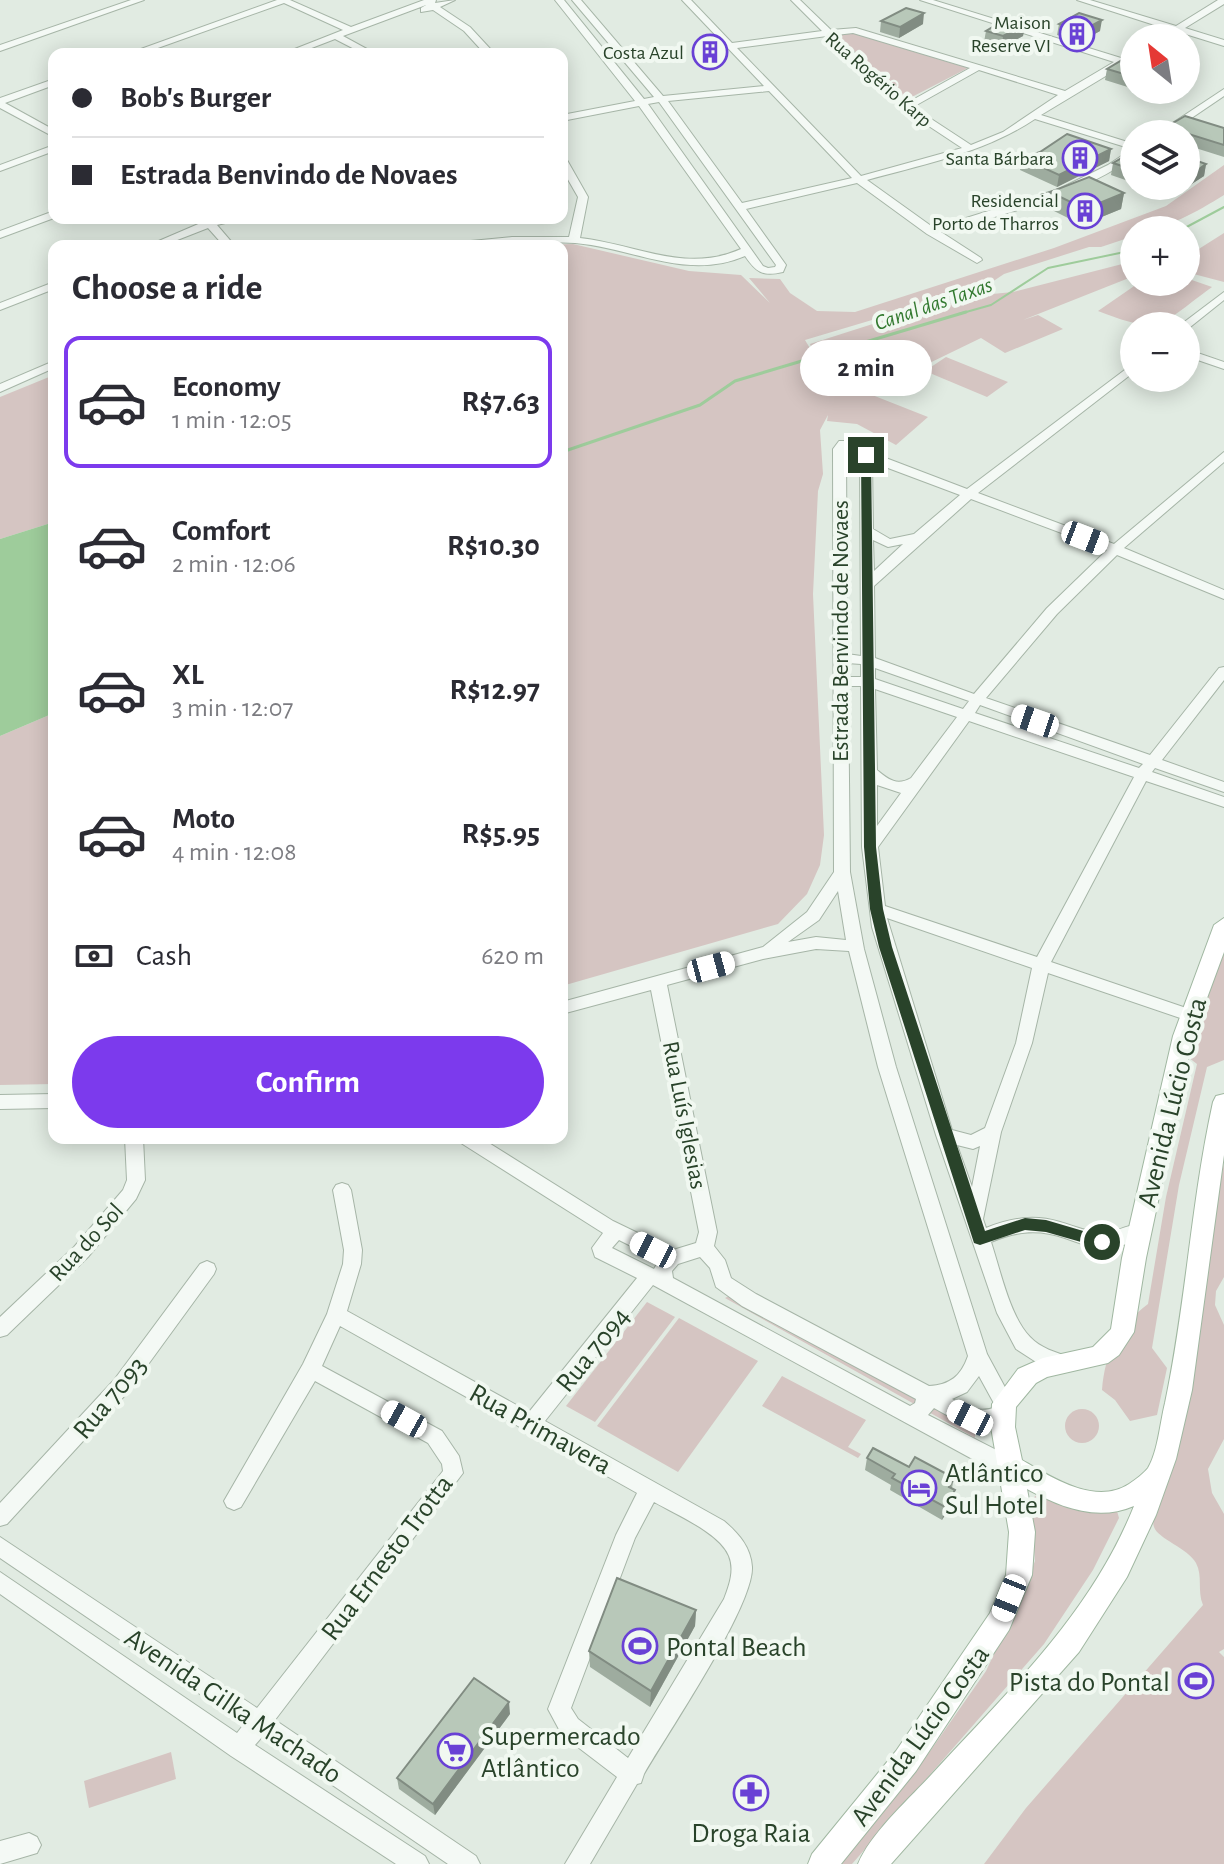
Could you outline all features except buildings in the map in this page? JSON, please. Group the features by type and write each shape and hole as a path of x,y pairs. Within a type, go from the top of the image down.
{"main road":[{"name":"Avenida Lúcio Costa","path":"822,1864 906,1761 1000,1621 1019,1575 1022,1532 1004,1409 1027,1376 1063,1363 1099,1356 1111,1348 1122,1332 1139,1231 1189,1015 1224,925"},
{"name":"Avenida Lúcio Costa","path":"872,1864 1069,1643 1102,1593 1131,1539 1157,1477 1171,1431 1213,1146 1224,1102"},
{"path":"1011,1467 1065,1497 1087,1503 1131,1497 1157,1477"}],"street":[{"path":"0,48 140,0"},
{"path":"149,48 284,0 351,30"},
{"path":"307,48 430,3 451,0"},
{"path":"559,0 645,106 746,251 762,270 771,273 781,268 664,103 576,0"},
{"path":"686,0 860,180 931,232 977,260"},
{"name":"Rua Rogério Karp","path":"795,0 906,107 970,149"},
{"path":"924,0 1120,61"},
{"path":"1081,0 1161,24"},
{"path":"1186,24 1224,0"},
{"path":"319,48 430,3"},
{"path":"430,3 467,29 484,48"},
{"path":"728,46 824,31 863,32 1066,94"},
{"path":"1200,36 1224,43"},
{"path":"340,38 359,48"},
{"path":"739,207 860,180 970,149 1006,134 1066,94 1120,64"},
{"path":"906,107 978,67"},
{"path":"0,102 48,84"},
{"path":"568,117 769,88"},
{"path":"1182,120 1224,92"},
{"path":"0,102 48,130"},
{"path":"1034,116 1120,145"},
{"path":"0,161 48,143"},
{"path":"0,168 48,150"},
{"path":"931,232 1069,189 1110,170 1120,162"},
{"path":"568,177 583,197 574,240"},
{"path":"0,235 48,216"},
{"path":"165,240 199,224"},
{"path":"211,224 225,240"},
{"path":"568,240 698,265 726,262 746,251"},
{"path":"0,307 48,287"},
{"path":"1200,314 1224,295"},
{"path":"1200,357 1224,366"},
{"path":"0,388 48,367"},
{"path":"868,584 968,493 1120,377"},
{"name":"Estrada Benvindo de Novaes","path":"1004,1409 978,1356 887,1067 855,946 842,872 839,449 843,444 858,444 866,455 872,774 870,847 885,947 945,1135 1013,1329 1023,1343 1043,1356 1063,1363"},
{"path":"866,455 1115,549 1224,595"},
{"path":"870,847 966,715 1051,611 1115,549 1224,456"},
{"path":"868,531 888,543 915,538"},
{"path":"841,658 869,661 977,701 1224,802"},
{"path":"1139,1231 1121,1240 1102,1242 1046,1226 1025,1224 977,1230 992,1132 1024,1043 1041,966 1146,768 1224,671"},
{"path":"840,681 869,682 966,715 1146,768 1224,787"},
{"path":"872,774 881,783 899,788 910,787 918,781"},
{"path":"763,953 813,916 842,872"},
{"path":"877,909 1189,1015"},
{"path":"568,1006 763,953 816,943 855,946"},
{"name":"Rua Luís Iglesias","path":"658,982 708,1232 704,1248"},
{"path":"0,1102 48,1101"},
{"path":"945,1135 973,1142 992,1132"},
{"name":"Rua do Sol","path":"0,1329 81,1252 130,1194 136,1180 134,1144"},
{"path":"477,1144 616,1231 672,1258"},
{"path":"234,1501 311,1369 336,1314 352,1264 353,1250 342,1190"},
{"path":"616,1231 601,1251 1011,1467"},
{"path":"657,1278 672,1258 704,1248 718,1265 723,1282 749,1300 896,1380 978,1421 1004,1409"},
{"name":"Rua 7093","path":"0,1517 121,1386 207,1269"},
{"name":"Rua 7094","path":"532,1423 657,1278"},
{"path":"704,1303 717,1294 723,1282"},
{"name":"Rua Primavera","path":"336,1314 717,1528 738,1553 743,1580 733,1604 633,1775"},
{"path":"926,1395 940,1395 962,1386 974,1371 978,1356"},
{"name":"Rua Ernesto Trotta","path":"239,1748 453,1473 452,1462 435,1437 311,1369"},
{"path":"885,1402 886,1388 896,1380"},
{"path":"910,1416 924,1408 926,1395"},
{"path":"577,1864 633,1775 570,1727 559,1709 626,1535 650,1489"},
{"name":"Avenida Gilka Machado","path":"0,1546 468,1864"},
{"name":"Avenida Gilka Machado","path":"0,1582 239,1748 417,1864"},
{"path":"0,1853 29,1845"}],"shaded area":[{"path":"839,34 855,34 968,68 906,100 837,37"},
{"path":"1224,165 1224,195 1203,208 1187,216 1139,216 1174,200 1200,200 1200,182"},
{"path":"1120,223 1120,241 1101,247 1089,247 1004,274 986,286 805,340 817,360 810,344 904,314 982,295 1013,292 1120,265 1120,282 1023,320 1038,315 1063,329 1005,353 981,338 915,370 899,365 857,389 928,417 896,445 857,424 827,421 828,415 820,430 823,474 818,491 813,594 824,835 820,865 807,894 778,924 568,984 568,244 689,271 741,275 770,303 749,278 780,279 790,293 817,311 855,312 1054,248"},
{"path":"1224,233 1224,282 1200,276 1200,248"},
{"path":"1200,283 1212,287 1179,312 1120,312 1120,319 1098,311 1120,296 1200,296"},
{"path":"946,357 1008,382 987,397 925,371"},
{"path":"48,377 48,524 0,539 0,397"},
{"path":"48,524 48,716 0,736 0,539"},
{"path":"48,716 48,1084 0,1085 0,736"},
{"path":"1224,943 1224,1060 1207,1067 1179,1185 1152,1348 1167,1368 1157,1415 1130,1421 1115,1400 1102,1390 1106,1364 1121,1332 1148,1304 1166,1197 1197,1064 1184,1054"},
{"path":"1224,1163 1224,1277 1216,1291 1215,1305 1224,1325 1224,1439 1208,1469 1212,1493 1224,1514 1224,1649 1219,1652 1224,1657 1224,1864 984,1864 1026,1808 1203,1605 1196,1563 1187,1553 1161,1536 1153,1522 1166,1479"},
{"path":"733,1294 975,1426 975,1438 725,1298"},
{"path":"647,1302 675,1317 595,1422 566,1406"},
{"path":"679,1318 758,1361 678,1472 597,1426"},
{"path":"782,1376 866,1420 848,1447 861,1454 858,1458 762,1406"},
{"path":"1082,1409 1094,1414 1099,1426 1094,1438 1082,1443 1070,1438 1065,1426 1070,1414"},
{"path":"1035,1496 1089,1509 1111,1507 1117,1511 1119,1518 1093,1570 1044,1644 852,1864 837,1864 926,1757 986,1671 1035,1561 1031,1504"},
{"path":"171,1752 176,1779 89,1808 84,1781"}],"waterway":[{"name":"Canal das Taxas","path":"1200,220 1224,207"},
{"name":"Canal das Taxas","path":"964,313 991,305 1048,268 1120,253"},
{"name":"Canal das Taxas","path":"568,450 700,405 735,381 964,313"},
{"name":"Canal das Taxas","path":"959,314 964,313"}],"place":[{"name":"Maison Reserve VI","path":"1077,34"},
{"name":"Costa Azul","path":"710,52"},
{"name":"Santa Bárbara","path":"1080,158"},
{"name":"Residencial Porto de Tharros","path":"1085,211"},
{"name":"Atlântico Sul Hotel","path":"919,1488"},
{"name":"Pontal Beach","path":"640,1646"},
{"name":"Pista do Pontal","path":"1196,1681"},
{"name":"Supermercado Atlântico","path":"455,1751"},
{"name":"Droga Raia","path":"751,1793"}],"route":[{"path":"866,455 872,774 870,847 885,947 980,1239 1017,1225 1035,1224 1102,1242"}]}
